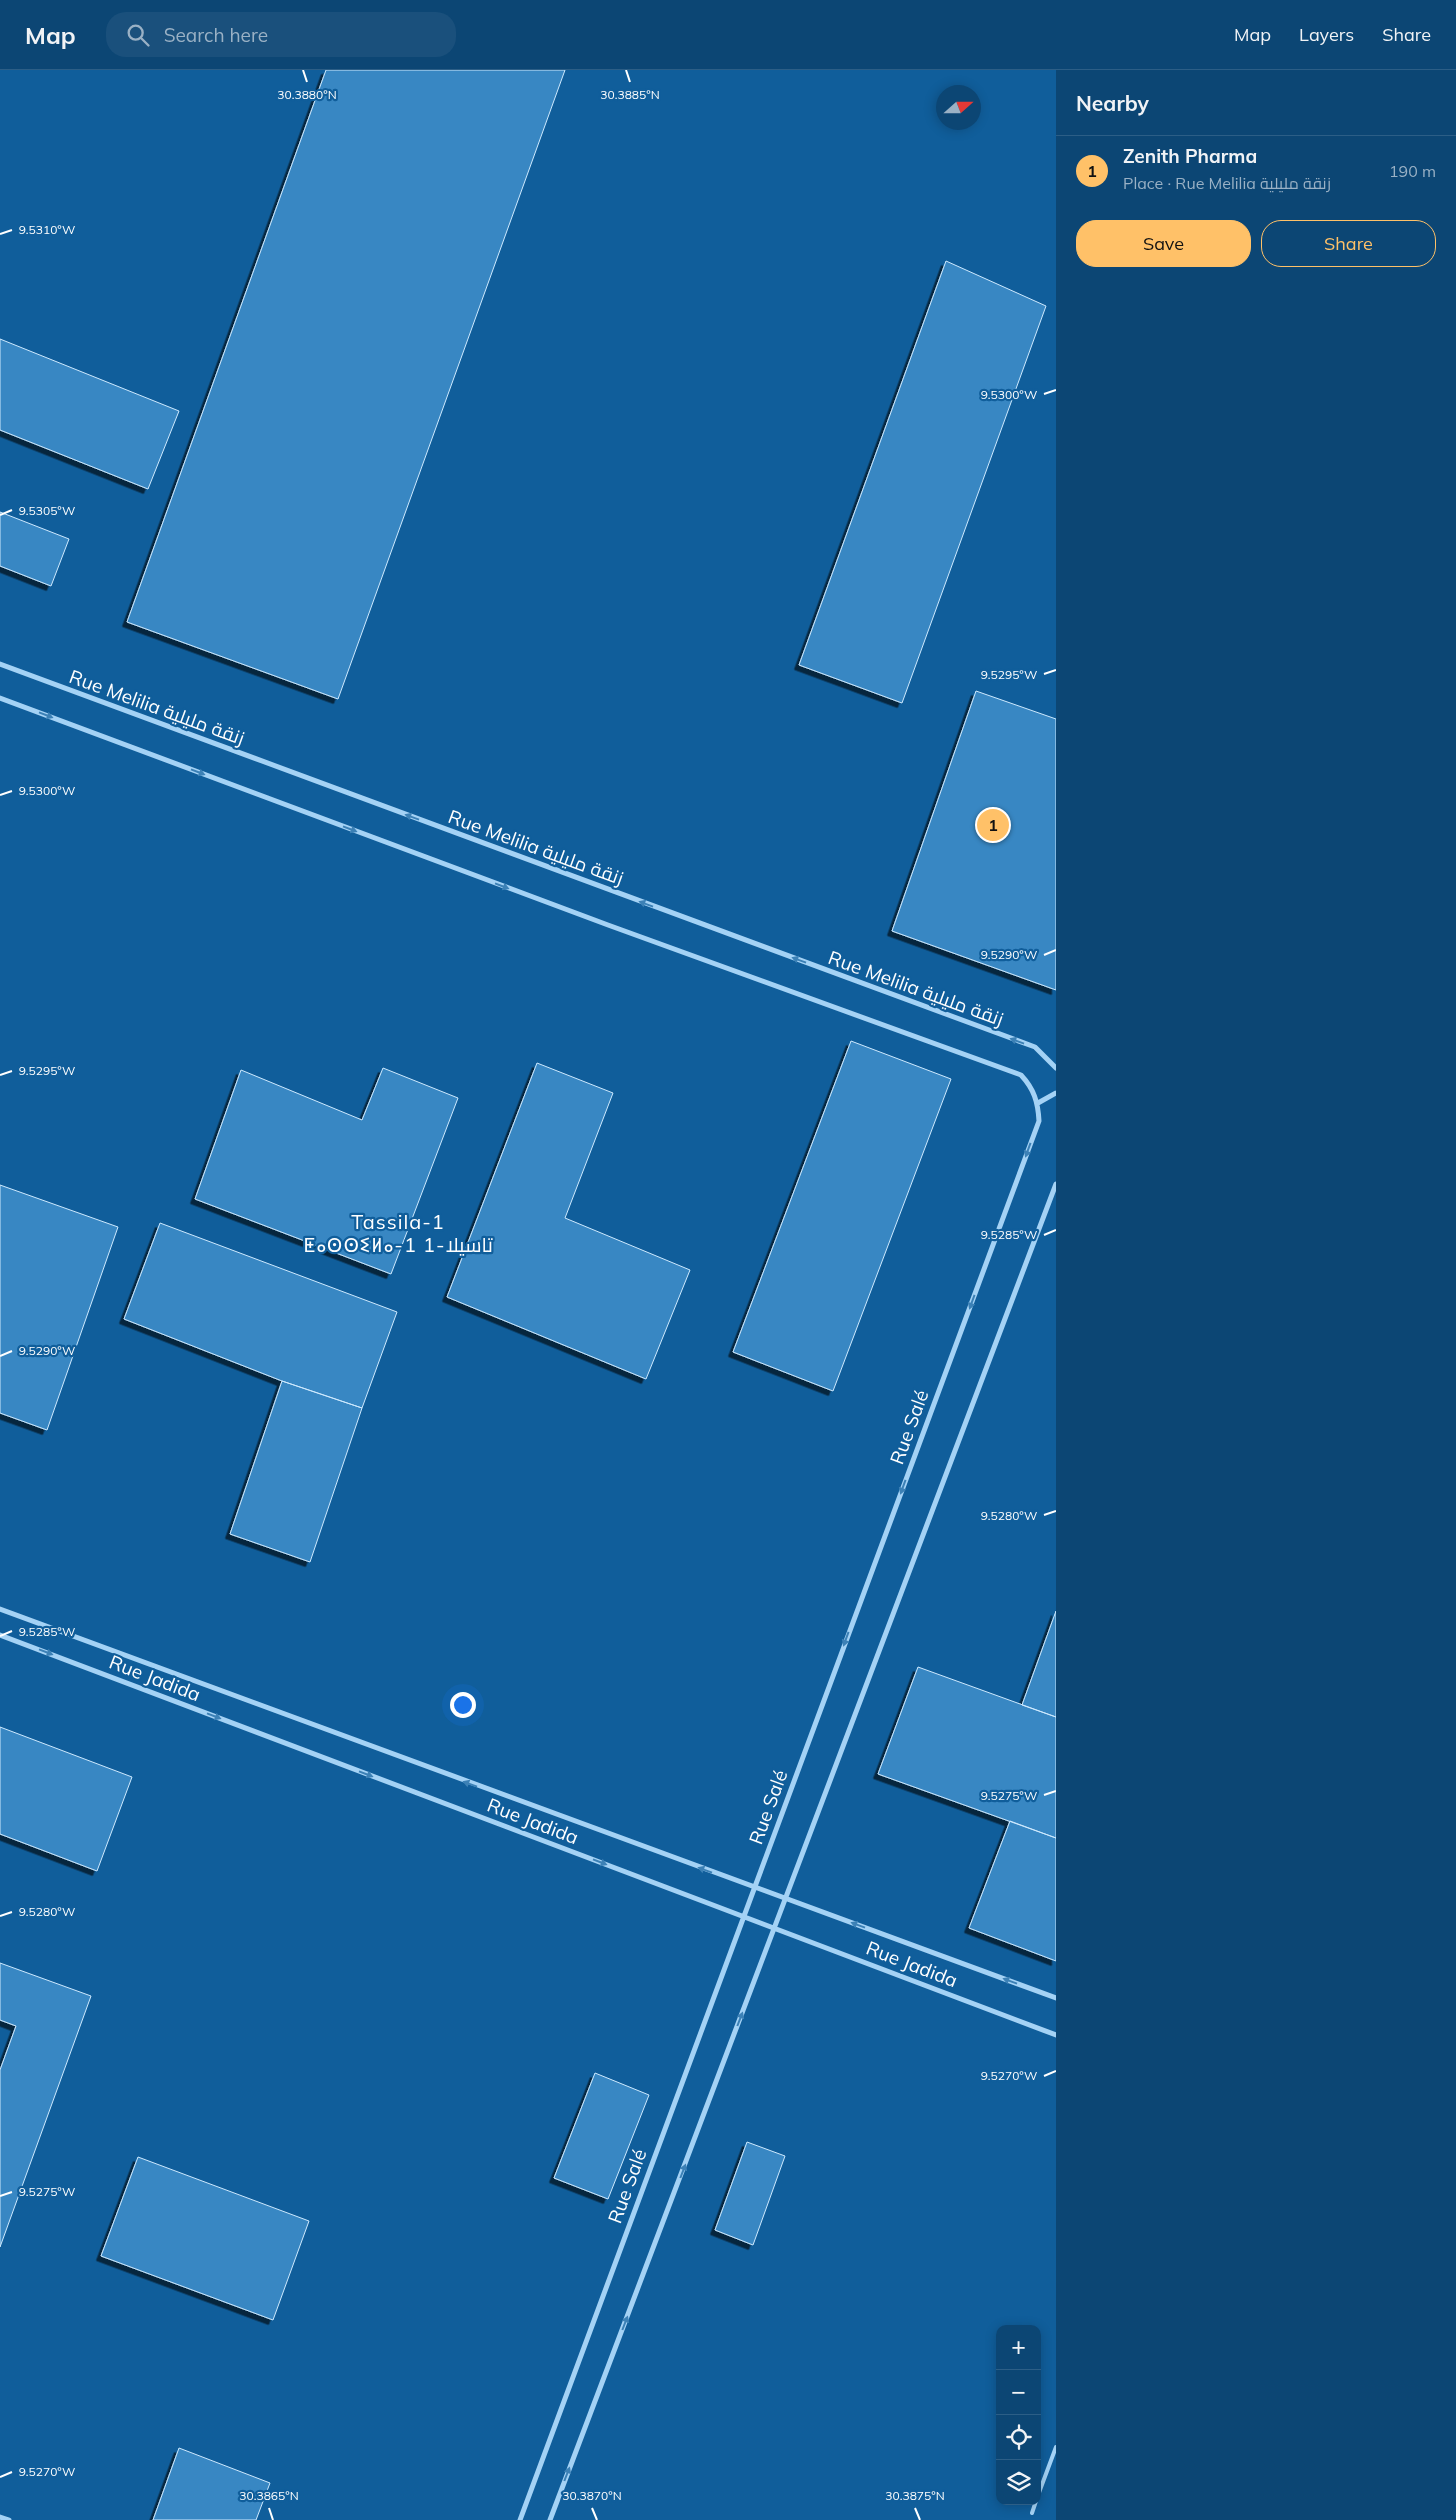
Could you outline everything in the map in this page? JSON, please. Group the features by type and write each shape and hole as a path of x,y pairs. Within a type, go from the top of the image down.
{"street":[{"name":"Rue Melilia زنقة مليلية","path":"0,664 1035,1048 1056,1068"},
{"path":"0,698 608,926 1021,1075 1033,1090 1038,1103 1056,1093"},
{"name":"Rue Salé","path":"520,2520 1039,1121 1038,1103"},
{"path":"550,2520 1056,1184"},
{"name":"Rue Jadida","path":"0,1609 1056,1998"},
{"name":"Rue Jadida","path":"0,1635 1056,2035"},
{"path":"0,2516 9,2520"}],"lane":[{"path":"1041,2489 1056,2448"},
{"path":"1032,2513 1035,2505"}],"building":[{"path":"326,70 565,70 338,699 127,622"},
{"path":"946,261 1046,306 902,703 799,665"},
{"path":"0,339 179,411 148,489 0,430"},
{"path":"0,512 69,539 51,586 0,566"},
{"path":"976,691 1056,719 1056,990 892,931"},
{"path":"851,1041 951,1079 833,1391 733,1352"},
{"path":"537,1063 613,1093 565,1218 690,1270 646,1379 447,1297"},
{"path":"383,1068 458,1098 391,1274 195,1199 241,1070 362,1120"},
{"path":"0,1185 118,1227 47,1430 0,1413"},
{"path":"160,1223 397,1312 362,1408 282,1381 124,1319"},
{"path":"282,1381 362,1408 310,1562 230,1534"},
{"path":"1056,1611 1056,1717 1022,1705"},
{"path":"918,1667 1056,1717 1056,1838 878,1774"},
{"path":"0,1727 132,1777 97,1871 0,1834"},
{"path":"1010,1821 1056,1838 1056,1961 969,1928"},
{"path":"0,1963 91,1996 0,2247 0,2070 16,2026 0,2020"},
{"path":"595,2073 649,2095 608,2199 554,2178"},
{"path":"747,2142 785,2156 753,2245 715,2230"},
{"path":"138,2157 309,2221 273,2320 101,2256"},
{"path":"179,2448 270,2483 256,2520 153,2520"}],"place":[{"name":"Zenith Pharma","path":"993,825"}],"district":[{"name":"Tassila-1 ⵟⴰⵙⵙⵉⵍⴰ-1 1-تاسيلا","path":"398,1232"}]}
